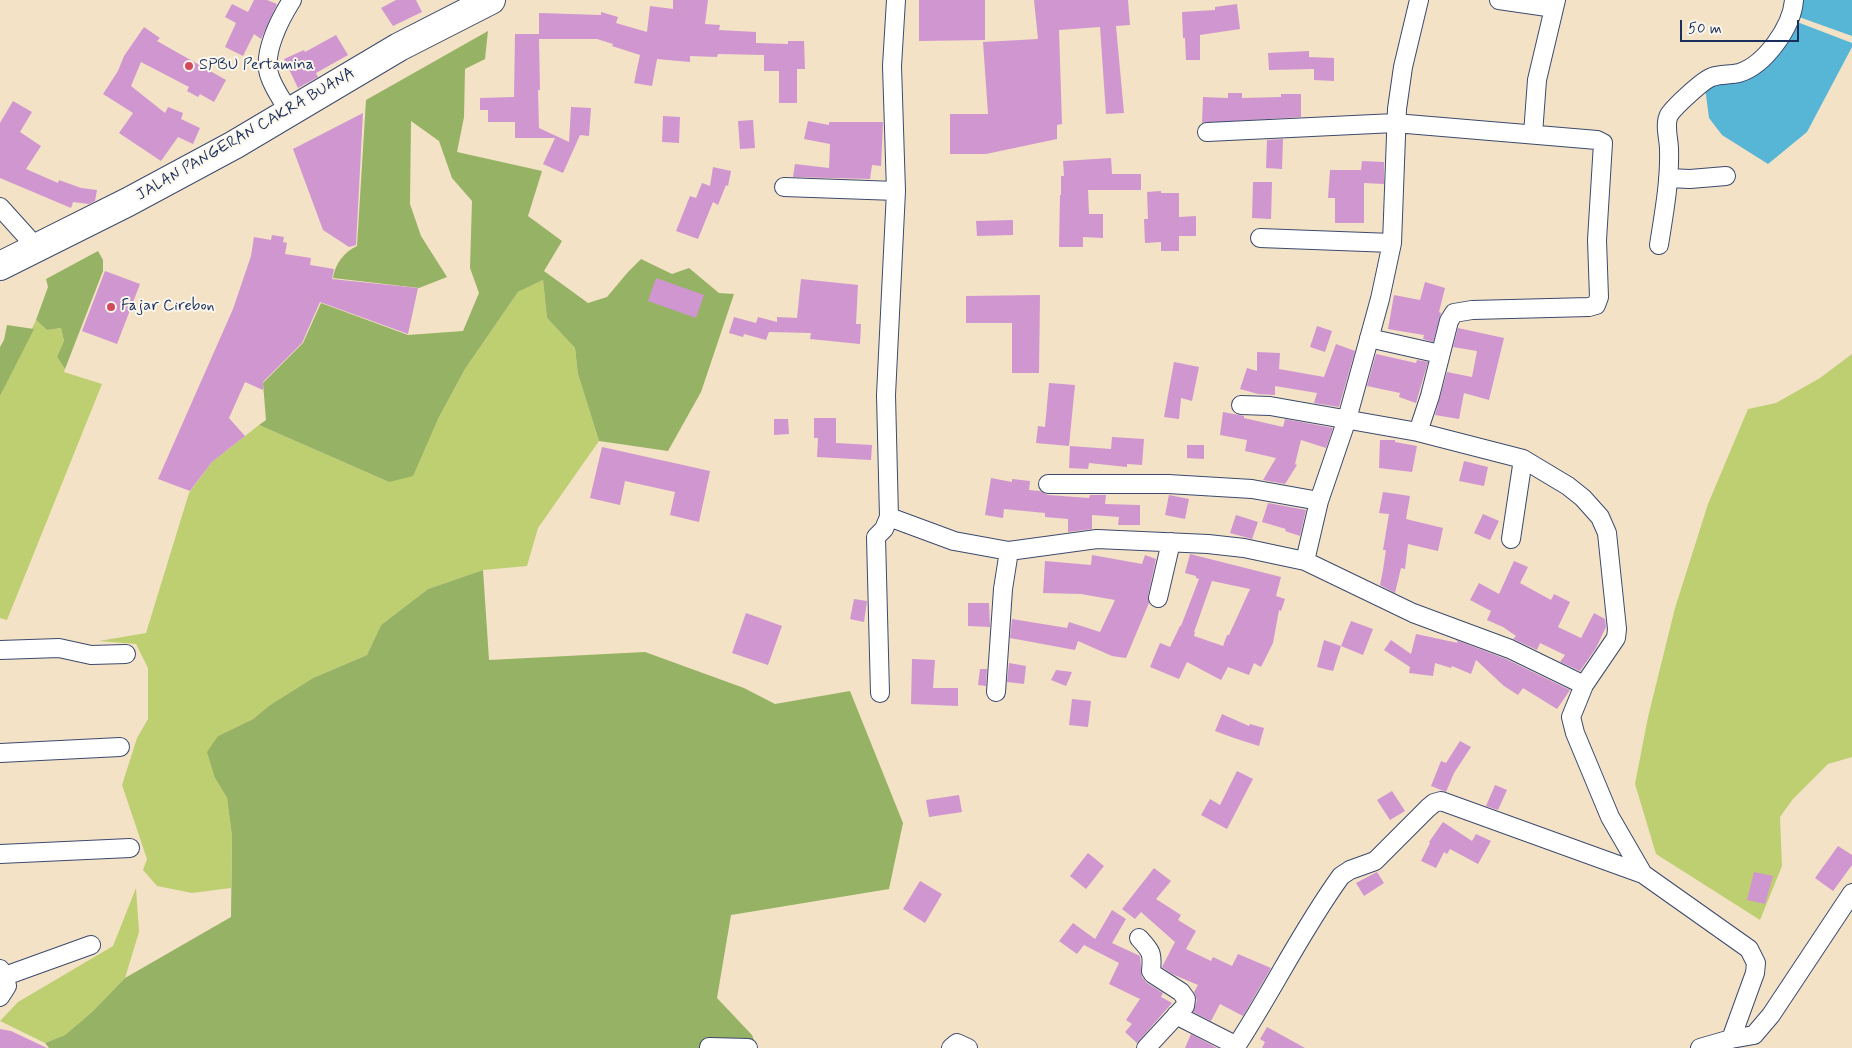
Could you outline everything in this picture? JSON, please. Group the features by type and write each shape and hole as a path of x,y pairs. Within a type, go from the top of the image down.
{"main road":[{"name":"JALAN PANGERAN CAKRA BUANA","path":"0,266 136,198 234,145 400,48 488,1"}],"street":[{"path":"289,112 270,77 268,55 280,22 292,0"},
{"path":"880,693 876,537 884,529 889,517 886,395 896,191 892,66 896,0"},
{"path":"1305,562 1319,501 1347,418 1380,299 1392,243 1395,123 1403,67 1419,0"},
{"path":"1499,0 1555,4 1537,80 1533,134"},
{"path":"1659,245 1668,178 1669,149 1667,129 1669,116 1712,76 1739,73 1758,64 1782,34 1793,8 1794,0"},
{"path":"1207,132 1395,123 1597,140 1603,143 1597,240 1599,298 1596,305 1589,307 1472,310 1454,313 1449,321 1430,396 1418,432"},
{"path":"1668,178 1690,179 1726,176"},
{"path":"784,187 896,191"},
{"path":"0,207 38,248"},
{"path":"1260,238 1392,243"},
{"path":"1369,338 1440,354"},
{"path":"1241,405 1270,406 1347,418 1418,432 1523,459 1568,486 1583,498 1600,517 1607,533 1617,629 1616,638 1584,685 1573,725 1610,817 1643,874"},
{"path":"1511,539 1523,459"},
{"path":"1048,484 1168,484 1243,489 1319,501"},
{"path":"889,517 954,541 1009,551 1096,539 1171,542 1244,548 1305,562 1413,613 1510,649 1584,685"},
{"path":"1158,598 1171,542"},
{"path":"996,692 1009,551"},
{"path":"0,650 59,648 91,655 126,654"},
{"path":"0,753 120,747"},
{"path":"1176,1015 1236,1047 1257,1015 1287,959 1341,876 1350,870 1375,861 1434,803 1441,802 1643,874 1748,949 1756,963 1755,973 1731,1039"},
{"path":"0,854 130,848"},
{"path":"1700,1048 1731,1039 1755,1042 1852,893"},
{"path":"1139,938 1153,957 1151,971 1153,974 1184,994 1185,1006 1148,1047"},
{"path":"0,996 7,986 3,973 91,945"},
{"path":"951,1048 957,1043 968,1048"},
{"path":"709,1047 748,1048"}],"green space":[{"path":"488,31 485,59 465,69 464,117 457,152 542,171 528,216 562,241 544,271 588,303 607,297 641,259 672,274 689,268 719,293 734,294 701,392 668,451 599,441 578,374 575,348 547,318 543,280 518,292 465,369 438,419 413,476 389,482 259,425 266,420 263,383 303,343 321,303 408,335 463,331 479,293 470,268 472,201 452,178 439,141 411,121 410,204 421,236 447,277 419,288 333,278 341,259 357,246 366,100"},
{"path":"98,251 103,260 103,271 65,369 57,357 64,341 61,328 47,330 36,320 48,287 46,279"},
{"path":"543,280 547,318 575,348 578,374 599,441 538,528 527,566 483,570 428,589 381,625 367,655 313,678 270,705 253,719 218,736 215,778 227,798 232,836 231,888 192,893 157,886 143,870 147,859 122,785 137,738 148,719 148,668 136,644 99,641 146,633 189,493 212,462 259,425 389,482 438,419 465,369 518,292"},
{"path":"36,320 47,330 61,328 64,341 57,357 65,369 64,372 102,384 7,620 0,618 0,396"},
{"path":"7,325 34,329 0,396 0,347 4,340"},
{"path":"1852,354 1852,757 1828,764 1793,799 1780,817 1782,866 1760,920 1656,854 1635,784 1648,717 1675,608 1708,504 1748,409 1776,403 1820,378"},
{"path":"483,570 489,660 645,652 744,688 775,704 850,691 903,823 889,889 731,915 717,998 752,1035 757,1048 49,1048 45,1043 65,1035 92,1012 125,978 231,917 232,836 227,798 215,778 207,752 218,736 253,719 270,705 313,678 367,655 381,625 428,589"},
{"path":"136,888 139,932 125,978 92,1012 65,1035 45,1043 0,1021 18,1002 113,946"}],"water":[{"path":"1801,0 1852,0 1852,36 1799,17"},
{"path":"1792,20 1852,43 1852,47 1807,132 1768,164 1722,135 1709,118 1705,87 1733,77"}],"building":[{"path":"254,0 267,0 277,4 261,39 254,34 243,56 225,47 236,23 225,17 232,4 248,12"},
{"path":"396,0 416,0 422,12 393,26 381,8"},
{"path":"673,0 708,0 705,24 720,25 719,30 756,32 756,43 788,44 788,41 804,41 805,69 797,69 797,103 779,103 779,71 764,71 764,55 718,54 717,57 690,56 690,62 657,59 652,86 634,83 640,55 597,39 539,39 539,128 569,142 571,107 591,108 589,136 580,135 563,173 543,164 555,138 515,138 515,122 488,122 488,110 480,110 480,98 514,97 515,34 539,34 539,13 601,15 601,12 618,17 616,23 647,32 650,6 673,9"},
{"path":"919,0 985,0 985,40 919,41"},
{"path":"1034,0 1128,0 1130,25 1116,26 1124,113 1106,114 1100,27 1059,30 1062,124 1057,125 1057,139 986,154 950,154 950,114 988,114 983,42 1038,39"},
{"path":"1237,4 1240,29 1200,35 1200,60 1186,60 1182,12 1215,10 1215,7"},
{"path":"144,27 160,38 157,41 226,80 214,102 200,94 198,97 187,91 189,87 141,62 131,86 165,113 168,107 183,113 181,119 200,128 193,144 178,137 161,161 119,133 133,113 103,94 118,71 124,56"},
{"path":"336,35 348,55 316,73 318,77 298,88 284,59 304,50 305,52"},
{"path":"1309,51 1309,57 1334,58 1334,81 1314,80 1314,69 1269,70 1268,53"},
{"path":"1228,93 1242,93 1242,98 1281,97 1281,94 1301,94 1301,117 1202,123 1203,97 1228,98"},
{"path":"13,101 32,112 20,132 41,146 26,169 58,183 59,180 81,188 97,190 95,201 89,204 73,202 71,208 0,178 0,123"},
{"path":"363,113 356,245 349,247 323,230 293,149"},
{"path":"663,116 680,117 679,143 662,142"},
{"path":"753,120 755,148 740,149 738,121"},
{"path":"808,121 829,125 829,122 883,122 881,166 872,165 870,179 793,177 795,164 829,168 830,144 804,139"},
{"path":"1283,139 1282,169 1266,168 1267,140"},
{"path":"1111,158 1112,174 1141,174 1141,190 1088,190 1089,214 1103,214 1103,238 1083,237 1083,247 1059,247 1061,176 1064,176 1063,161"},
{"path":"1362,161 1384,162 1384,184 1364,183 1364,223 1335,223 1335,198 1328,198 1330,170 1361,170"},
{"path":"713,167 731,171 728,186 726,185 718,205 713,202 698,239 676,231 690,196 696,198 702,183 710,186"},
{"path":"1253,182 1272,182 1271,219 1252,218"},
{"path":"1161,191 1161,193 1179,193 1179,217 1196,216 1196,236 1179,236 1179,251 1161,251 1161,242 1145,243 1144,219 1148,219 1147,192"},
{"path":"1013,220 1013,235 977,236 976,221"},
{"path":"272,235 284,237 283,242 287,243 285,254 311,258 310,265 334,269 332,279 418,288 408,334 320,302 302,343 263,382 263,390 245,382 229,418 245,436 212,462 190,491 158,479 233,309 251,256 254,237 271,240"},
{"name":"Fajar Cirebon","path":"105,271 140,284 117,344 82,331"},
{"path":"656,278 704,295 696,318 648,301"},
{"path":"801,279 858,285 856,324 861,324 860,344 810,339 811,333 769,332 766,340 744,334 743,337 729,333 734,317 756,323 758,317 777,322 777,317 797,318"},
{"path":"1425,282 1445,288 1439,312 1441,313 1433,342 1423,339 1424,335 1388,329 1394,295 1420,300"},
{"path":"1040,295 1039,373 1012,373 1012,323 966,323 966,296"},
{"path":"1317,326 1332,331 1325,352 1310,347"},
{"path":"1458,328 1504,338 1489,400 1464,393 1459,419 1435,415 1447,372 1472,377 1477,351 1453,347"},
{"path":"1336,344 1355,351 1339,407 1314,403 1317,393 1275,386 1275,395 1258,394 1240,389 1247,368 1257,371 1257,352 1280,353 1279,369 1324,377"},
{"path":"1376,354 1416,363 1417,360 1428,362 1416,403 1399,397 1400,393 1367,386"},
{"path":"1174,362 1199,367 1192,401 1181,398 1179,419 1164,417"},
{"path":"1049,383 1075,385 1069,446 1036,443 1038,426 1045,427"},
{"path":"1223,412 1283,427 1285,419 1333,428 1326,448 1301,440 1295,464 1297,465 1285,484 1263,480 1276,458 1245,451 1247,440 1220,435"},
{"path":"814,418 836,418 836,443 872,445 871,460 817,457 818,438 814,438"},
{"path":"774,419 788,419 789,434 774,435"},
{"path":"1112,437 1144,439 1142,465 1127,464 1127,467 1089,463 1088,469 1069,468 1070,446 1111,449"},
{"path":"1380,440 1395,440 1395,442 1417,446 1412,472 1379,468"},
{"path":"1187,445 1204,445 1204,459 1187,458"},
{"path":"602,447 710,471 699,522 670,515 675,492 625,481 620,505 590,498"},
{"path":"1464,461 1488,467 1484,486 1459,481"},
{"path":"991,478 1012,482 1012,479 1030,481 1029,490 1040,491 1048,495 1089,498 1090,495 1106,495 1105,504 1140,505 1140,525 1118,525 1119,517 1092,515 1092,529 1068,532 1068,519 1045,517 1045,513 1004,509 1003,518 985,515"},
{"path":"1383,492 1410,496 1406,519 1443,528 1438,551 1408,544 1405,569 1401,568 1395,593 1380,585 1386,550 1383,550 1389,514 1379,513"},
{"path":"1169,495 1189,499 1185,519 1165,515"},
{"path":"1268,503 1306,510 1300,536 1285,531 1286,529 1262,522"},
{"path":"1483,514 1499,521 1490,540 1474,533"},
{"path":"1236,515 1258,522 1252,539 1230,533"},
{"path":"1190,554 1281,577 1276,596 1285,599 1281,611 1279,610 1273,643 1261,667 1254,663 1249,675 1228,667 1221,680 1187,662 1179,679 1150,667 1160,643 1170,647 1181,626 1199,579 1196,576 1185,573","holes":["1212,581 1250,589 1223,646 1194,636"]},
{"path":"1092,555 1142,564 1145,555 1156,559 1148,596 1149,603 1126,658 1112,656 1078,641 1075,650 1010,638 1012,619 1067,628 1069,622 1100,632 1115,600 1081,594 1043,593 1045,561 1091,565"},
{"path":"1514,561 1528,567 1520,583 1551,600 1554,594 1570,602 1558,627 1581,638 1594,613 1605,619 1606,627 1596,648 1580,671 1560,662 1565,655 1540,643 1537,650 1513,639 1516,636 1503,627 1487,620 1491,611 1470,600 1479,583 1499,594"},
{"path":"854,599 867,601 864,622 850,619"},
{"path":"968,603 989,603 990,627 968,626"},
{"path":"746,613 782,626 768,665 732,653"},
{"path":"1351,621 1373,629 1363,655 1341,646"},
{"path":"1416,634 1458,643 1456,640 1506,659 1570,690 1557,709 1523,688 1518,695 1504,686 1476,660 1471,674 1452,666 1451,668 1435,663 1433,676 1409,673 1410,667 1384,650 1391,640 1411,654"},
{"path":"1324,640 1341,646 1333,671 1317,667"},
{"path":"912,659 935,660 933,688 958,688 958,706 911,704"},
{"path":"1009,663 1026,666 1024,684 1007,682"},
{"path":"980,669 987,669 986,686 978,685"},
{"path":"1056,670 1072,672 1066,686 1051,680"},
{"path":"1072,699 1091,701 1088,727 1069,725"},
{"path":"1222,714 1249,726 1250,724 1264,728 1259,746 1215,731"},
{"path":"1460,741 1471,747 1454,773 1446,792 1431,786 1441,761 1446,763"},
{"path":"1237,771 1253,779 1227,829 1201,815 1210,799 1220,805"},
{"path":"1495,785 1507,790 1498,810 1486,806"},
{"path":"1392,791 1405,811 1390,820 1377,800"},
{"path":"959,795 962,812 929,817 926,800"},
{"path":"1443,822 1472,841 1476,834 1491,841 1478,864 1450,849 1447,854 1444,852 1436,868 1421,861 1429,842"},
{"path":"1838,846 1852,855 1852,865 1833,891 1815,878"},
{"path":"1088,853 1104,866 1086,889 1070,876"},
{"path":"1154,868 1171,881 1156,899 1181,915 1178,920 1196,931 1186,949 1211,961 1213,957 1232,966 1238,954 1271,968 1243,1016 1220,1004 1211,1021 1193,1012 1197,1000 1194,992 1198,985 1172,974 1162,967 1175,942 1141,912 1135,919 1122,909"},
{"path":"1377,872 1384,883 1364,896 1356,883"},
{"path":"1754,872 1773,876 1765,904 1747,900"},
{"path":"920,881 942,894 925,923 903,909"},
{"path":"1112,910 1126,919 1112,943 1140,956 1142,977 1147,983 1163,993 1161,997 1172,1003 1137,1043 1125,1032 1132,1024 1126,1020 1140,999 1109,984 1119,963 1084,945 1077,954 1059,941 1073,923 1095,939"},
{"path":"1267,1027 1305,1048 1262,1048 1265,1042 1260,1039"},
{"path":"0,1029 11,1031 47,1048 0,1048"},
{"path":"1191,1034 1217,1048 1185,1048"}],"place":[{"name":"SPBU Pertamina","path":"189,66"},
{"name":"Fajar Cirebon","path":"111,307"}]}
